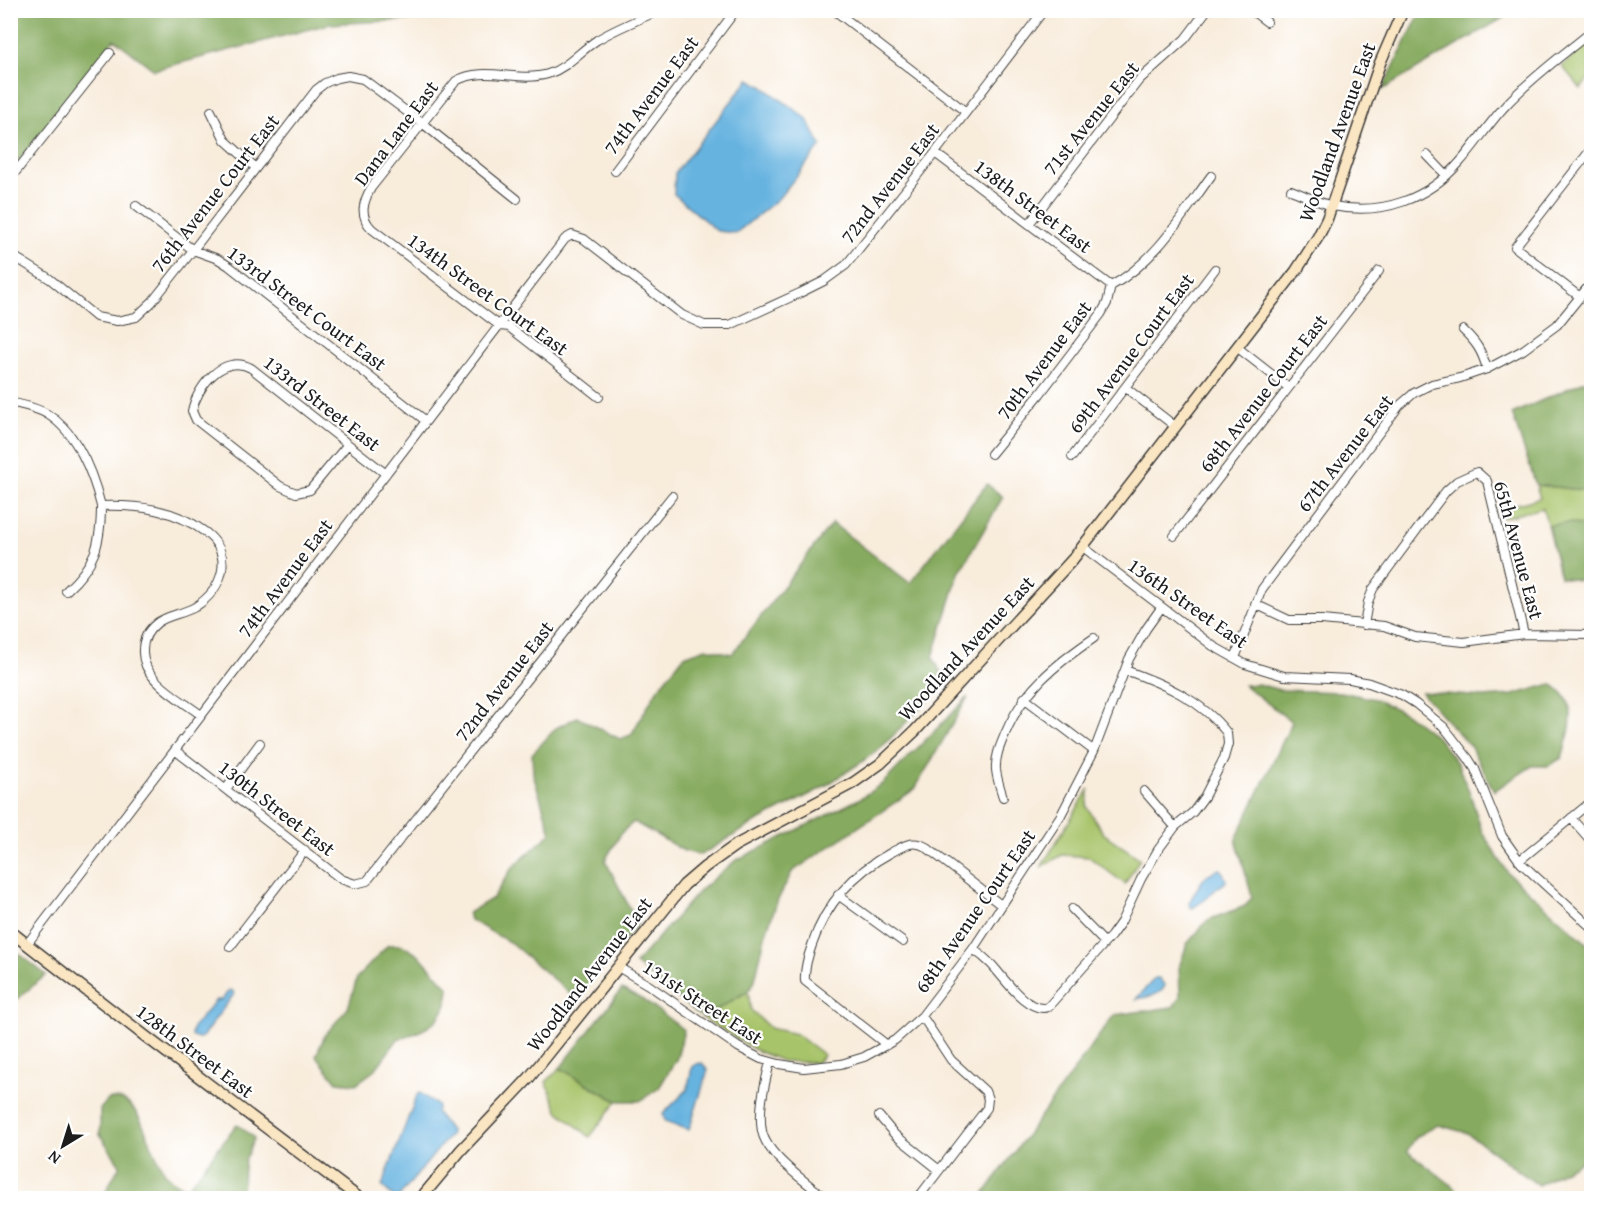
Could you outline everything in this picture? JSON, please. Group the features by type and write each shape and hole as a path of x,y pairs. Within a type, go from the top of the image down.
{"street":[{"name":"Dana Lane East","path":"364,213 364,203 371,188 456,81 463,77 494,75 527,77 549,74 561,69 586,48 612,31 660,10"},
{"path":"834,10 966,112"},
{"name":"72nd Avenue East","path":"572,235 584,239 682,315 704,325 721,326 742,320 800,293 824,281 846,265 1044,10"},
{"name":"71st Avenue East","path":"1029,224 1139,80 1185,39 1207,10"},
{"path":"1251,10 1267,22"},
{"name":"Woodland Avenue East","path":"421,1198 469,1141 529,1078 677,893 705,867 752,836 845,788 880,764 915,731 1083,547 1238,348 1318,237 1331,206 1380,63 1403,10"},
{"name":"74th Avenue East","path":"615,171 731,12"},
{"path":"1291,190 1331,206 1363,209 1412,200 1446,175 1514,97 1592,31"},
{"path":"10,179 110,53"},
{"name":"76th Avenue Court East","path":"10,254 50,279 96,317 110,321 129,320 144,310 316,90 324,83 343,77 363,79 422,123"},
{"path":"211,111 225,140 256,168"},
{"path":"422,123 517,199"},
{"path":"1580,297 1515,247 1592,147"},
{"name":"138th Street East","path":"935,153 1111,286"},
{"path":"1427,155 1446,175"},
{"name":"70th Avenue East","path":"991,454 1101,314 1107,303 1111,286 1151,256 1212,176"},
{"name":"133rd Street Court East","path":"136,206 193,250 218,259 229,266 426,421"},
{"name":"134th Street Court East","path":"364,213 365,220 372,229 500,326 509,327 598,397"},
{"name":"74th Avenue East","path":"27,944 565,239 572,235"},
{"name":"69th Avenue Court East","path":"1072,457 1215,269"},
{"name":"68th Avenue Court East","path":"1174,536 1379,271"},
{"name":"67th Avenue East","path":"1235,658 1262,589 1399,406 1414,393 1432,384 1460,378 1502,363 1542,338 1557,325 1592,282"},
{"path":"1463,330 1475,341 1482,352 1486,369"},
{"path":"1238,348 1288,387"},
{"name":"133rd Street East","path":"348,444 310,490 303,493 290,492 193,416 192,411 196,398 214,374 226,365 234,363 251,368 348,444 386,474"},
{"path":"1126,388 1176,427"},
{"path":"10,402 47,413 67,433 80,450 90,470 101,506 98,546 91,562 66,591"},
{"name":"65th Avenue East","path":"1365,624 1368,602 1373,589 1446,491 1457,481 1477,472 1486,481 1524,634"},
{"name":"72nd Avenue East","path":"360,884 371,878 672,496"},
{"path":"101,506 137,507 160,511 181,518 208,534 218,545 223,557 222,572 214,588 197,605 157,623 149,631 143,648 143,660 149,675 201,715"},
{"name":"136th Street East","path":"1083,547 1213,646 1235,658 1284,676 1369,682 1402,695 1416,704 1444,727 1468,758 1475,770 1492,817 1519,861 1592,928"},
{"path":"1255,604 1289,620 1322,620 1384,626 1415,636 1464,642 1524,634 1592,635"},
{"name":"68th Avenue Court East","path":"770,1062 804,1068 841,1064 864,1057 887,1045 906,1032 922,1016 973,949 1061,815 1094,752 1125,670 1140,640 1161,608"},
{"path":"1003,797 998,782 996,759 1007,728 1024,698 1036,683 1061,661 1094,638"},
{"path":"973,949 1029,1003 1044,1009 1054,1003 1106,943 1121,922 1150,862 1175,827 1193,812 1211,786 1228,744 1228,735 1222,726 1175,690 1125,670"},
{"path":"1024,698 1094,752"},
{"path":"226,789 260,743"},
{"name":"130th Street East","path":"176,751 341,879 360,884"},
{"path":"1144,790 1175,827"},
{"path":"1519,861 1592,801"},
{"path":"1571,818 1592,842"},
{"path":"887,1045 809,986 804,978 810,950 820,923 838,895 875,861 910,843 920,844 1001,905"},
{"path":"230,947 305,850"},
{"path":"838,895 903,942"},
{"path":"1072,909 1106,943"},
{"name":"128th Street East","path":"10,931 358,1198"},
{"name":"131st Street East","path":"618,967 650,986 722,1038 770,1062"},
{"path":"918,1198 987,1108 988,1096 951,1060 922,1016"},
{"path":"770,1062 762,1100 763,1136 772,1150 792,1171 826,1198"},
{"path":"879,1116 895,1135 938,1169"}],"green space":[{"path":"11,10 507,11 492,16 329,24 154,70 114,39 11,171 10,55 15,51 11,46"},
{"path":"1421,10 1515,11 1382,90"},
{"path":"1591,41 1591,75 1581,89 1562,66"},
{"path":"1591,378 1591,491 1536,485 1512,414"},
{"path":"987,484 1003,497 959,573 933,657 946,682 884,745 822,788 751,825 701,855 684,851 634,822 622,832 605,860 638,924 576,999 511,943 470,920 468,913 493,898 512,868 551,833 533,774 532,754 556,728 577,717 620,739 631,735 657,690 684,656 706,648 732,654 832,523 910,583"},
{"path":"1536,485 1591,491 1591,582 1560,577 1543,508 1502,518 1499,509 1540,498"},
{"path":"1571,523 1591,529 1591,582 1560,577 1548,525"},
{"path":"1258,684 1280,690 1341,692 1375,699 1405,713 1438,738 1457,763 1470,793 1482,832 1508,873 1591,947 1591,1153 1585,1159 1538,1185 1467,1133 1438,1125 1416,1137 1407,1151 1449,1183 1463,1196 1461,1198 981,1198 1114,1015 1173,1007 1180,997 1179,967 1187,944 1208,920 1245,906 1252,897 1236,839 1292,722 1244,685"},
{"path":"1551,684 1561,691 1570,708 1570,727 1562,758 1548,766 1532,766 1494,791 1470,746 1421,692 1483,697 1513,695"},
{"path":"968,697 915,789 792,872 777,902 766,933 754,984 748,991 703,1018 635,964 700,890 735,861 859,799 882,784"},
{"path":"1089,789 1087,807 1103,833 1140,859 1125,884 1089,857 1062,855 1041,867"},
{"path":"388,945 402,945 420,956 449,988 444,1009 434,1023 398,1039 375,1070 356,1084 337,1082 316,1056 325,1035 348,1008 357,978"},
{"path":"11,947 46,975 10,1004"},
{"path":"622,989 645,1001 684,1030 677,1058 659,1088 640,1101 617,1101 560,1068"},
{"path":"748,991 751,1010 770,1028 796,1034 824,1055 817,1063 782,1061 757,1051 703,1018"},
{"path":"560,1068 617,1101 590,1137 558,1111 546,1082"},
{"path":"109,1099 123,1100 133,1108 167,1175 176,1183 188,1187 237,1124 254,1138 245,1160 241,1198 102,1198 120,1165 100,1135 100,1109"}],"water":[{"path":"749,79 806,118 821,146 778,199 736,233 717,231 674,194 675,173"},
{"path":"1221,869 1225,883 1193,908 1190,907 1189,903 1206,877 1215,870"},
{"path":"1155,978 1159,978 1165,986 1163,989 1152,996 1136,999"},
{"path":"229,990 234,994 203,1036 193,1037 191,1034 193,1027 216,1000 222,1000"},
{"path":"702,1063 708,1070 689,1130 665,1121 663,1114 687,1090 692,1068"},
{"path":"420,1093 438,1106 436,1112 451,1132 398,1198 395,1198 382,1186 417,1095"}]}
